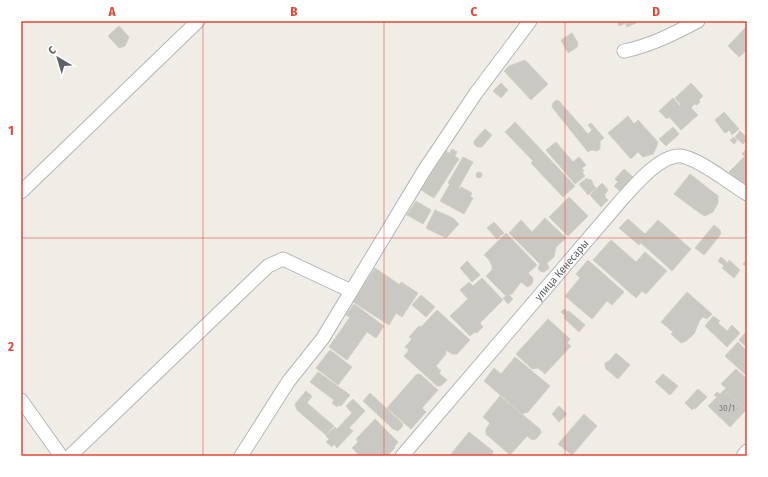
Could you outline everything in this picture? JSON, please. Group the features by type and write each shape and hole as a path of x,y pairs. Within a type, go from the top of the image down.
{"street":[{"path":"21,192 198,21"},
{"path":"241,456 288,382 323,338 426,169 476,93 530,21"},
{"path":"624,51 644,46 698,21"},
{"name":"улица Кенесары","path":"402,456 631,189 667,159 681,156 696,161 747,194"},
{"path":"70,456 268,266 283,259 351,291"},
{"path":"21,400 61,456"},
{"path":"743,456 747,451"}],"building":[{"path":"617,21 635,21 636,23 627,27 626,23 619,26"},
{"path":"119,26 129,37 125,46 119,48 108,36"},
{"path":"747,26 747,50 739,57 728,46"},
{"path":"572,33 578,43 577,47 568,53 561,40"},
{"path":"525,60 548,84 531,100 504,71 509,66"},
{"path":"501,83 508,90 501,98 493,91"},
{"path":"691,83 703,96 697,105 694,104 691,108 698,115 681,130 669,117 667,119 659,111 673,98 680,106 681,105 675,98"},
{"path":"556,100 559,101 588,134 592,130 588,125 591,123 604,138 600,141 600,149 597,151 591,150 588,152 552,107"},
{"path":"724,112 739,129 732,135 729,130 726,133 724,132 715,120"},
{"path":"628,116 634,124 638,120 658,142 653,154 643,157 638,152 631,159 608,133"},
{"path":"515,122 575,186 563,197 531,163 533,161 505,132"},
{"path":"673,127 679,134 666,146 659,139"},
{"path":"485,129 492,135 482,147 477,147 474,144 474,141"},
{"path":"740,131 747,138 743,144 735,137"},
{"path":"734,137 737,141 734,144 730,140"},
{"path":"556,142 573,162 579,157 586,165 582,168 584,171 582,172 585,176 575,184 546,150"},
{"path":"747,148 747,159 742,154"},
{"path":"452,149 457,152 455,156 450,153"},
{"path":"446,151 459,159 434,198 421,190"},
{"path":"463,157 473,162 458,189 461,187 472,193 470,196 473,198 464,214 440,201 450,184 448,183"},
{"path":"744,157 747,160 747,189 729,172"},
{"path":"624,169 633,177 620,191 614,186 618,182 615,179"},
{"path":"479,172 482,175 479,178 476,175"},
{"path":"690,174 718,196 718,203 713,212 705,216 674,194"},
{"path":"587,178 593,182 592,183 596,188 588,195 579,184"},
{"path":"602,183 608,190 605,197 608,200 601,207 590,195"},
{"path":"569,197 588,216 568,236 549,217"},
{"path":"416,201 431,210 423,224 407,215"},
{"path":"435,210 453,218 459,224 446,238 426,228"},
{"path":"545,218 566,238 556,247 554,257 547,263 549,268 544,272 540,271 538,268 540,264 509,233 521,220 532,232"},
{"path":"628,219 645,234 658,220 691,249 672,271 641,243 639,245 619,228"},
{"path":"494,222 504,233 497,239 487,228"},
{"path":"714,225 720,230 721,234 704,255 695,248"},
{"path":"506,233 537,265 528,273 533,278 531,285 527,287 521,282 512,294 509,295 513,299 508,304 503,298 506,296 486,276 492,270 492,266 484,255"},
{"path":"611,240 636,262 645,252 667,271 646,294 642,291 636,298 593,260"},
{"path":"721,257 728,263 729,260 740,270 734,278 722,268 724,266 718,261"},
{"path":"747,259 747,267 743,264"},
{"path":"588,260 624,292 612,305 607,301 592,319 565,296 580,278 576,274"},
{"path":"467,261 480,275 472,282 460,268"},
{"path":"375,268 400,285 401,282 418,293 402,317 396,313 389,325 353,302"},
{"path":"482,278 503,300 480,323 483,327 477,333 475,332 470,336 450,316 468,299 460,290 469,282 473,286"},
{"path":"687,292 712,314 707,319 703,317 700,320 694,334 686,341 681,343 671,334 673,332 661,322"},
{"path":"421,295 435,307 426,317 412,305"},
{"path":"354,304 384,326 376,338 367,332 347,360 329,347 350,317 346,315"},
{"path":"564,309 568,312 569,311 585,325 579,332 564,318 565,316 561,312"},
{"path":"437,310 470,340 457,354 452,354 446,350 446,354 436,366 441,371 439,373 447,380 441,386 437,386 404,356 409,350 405,347 412,339 409,337"},
{"path":"713,316 720,321 718,323 727,331 732,325 740,333 727,347 705,326"},
{"path":"548,319 570,339 567,343 571,346 545,374 538,368 532,369 516,354"},
{"path":"745,333 747,334 747,348 739,340"},
{"path":"738,342 747,351 747,376 725,356"},
{"path":"330,350 352,367 338,385 316,368"},
{"path":"616,353 630,365 618,379 606,369 605,365 605,363 609,361"},
{"path":"515,357 550,386 528,412 522,414 484,381 494,368 501,374"},
{"path":"736,369 747,379 746,410 724,390 726,388 721,384"},
{"path":"318,372 350,395 341,406 339,405 337,407 332,403 334,400 310,382"},
{"path":"420,374 438,390 422,408 426,412 411,429 387,408 416,375"},
{"path":"663,374 678,386 670,395 655,382"},
{"path":"698,389 707,397 695,409 693,408 692,410 685,403"},
{"path":"724,390 746,410 730,427 708,406 717,397 714,395 717,392 720,394"},
{"path":"306,391 312,396 307,403 334,426 326,435 297,410 295,404"},
{"path":"370,393 403,424 398,431 393,429 363,401"},
{"path":"500,396 540,429 541,433 536,439 532,440 527,436 510,455 486,434 486,429 490,423 483,417"},
{"path":"353,399 365,411 349,428 353,431 337,448 334,444 332,447 326,442 329,439 326,436 335,427 337,429 352,413 346,406"},
{"path":"559,406 567,414 559,422 552,414"},
{"path":"584,414 597,426 572,455 558,444"},
{"path":"375,419 398,442 394,447 395,448 387,456 360,456 352,448 358,442 356,439"},
{"path":"469,432 493,451 492,456 453,456 451,454"}]}
